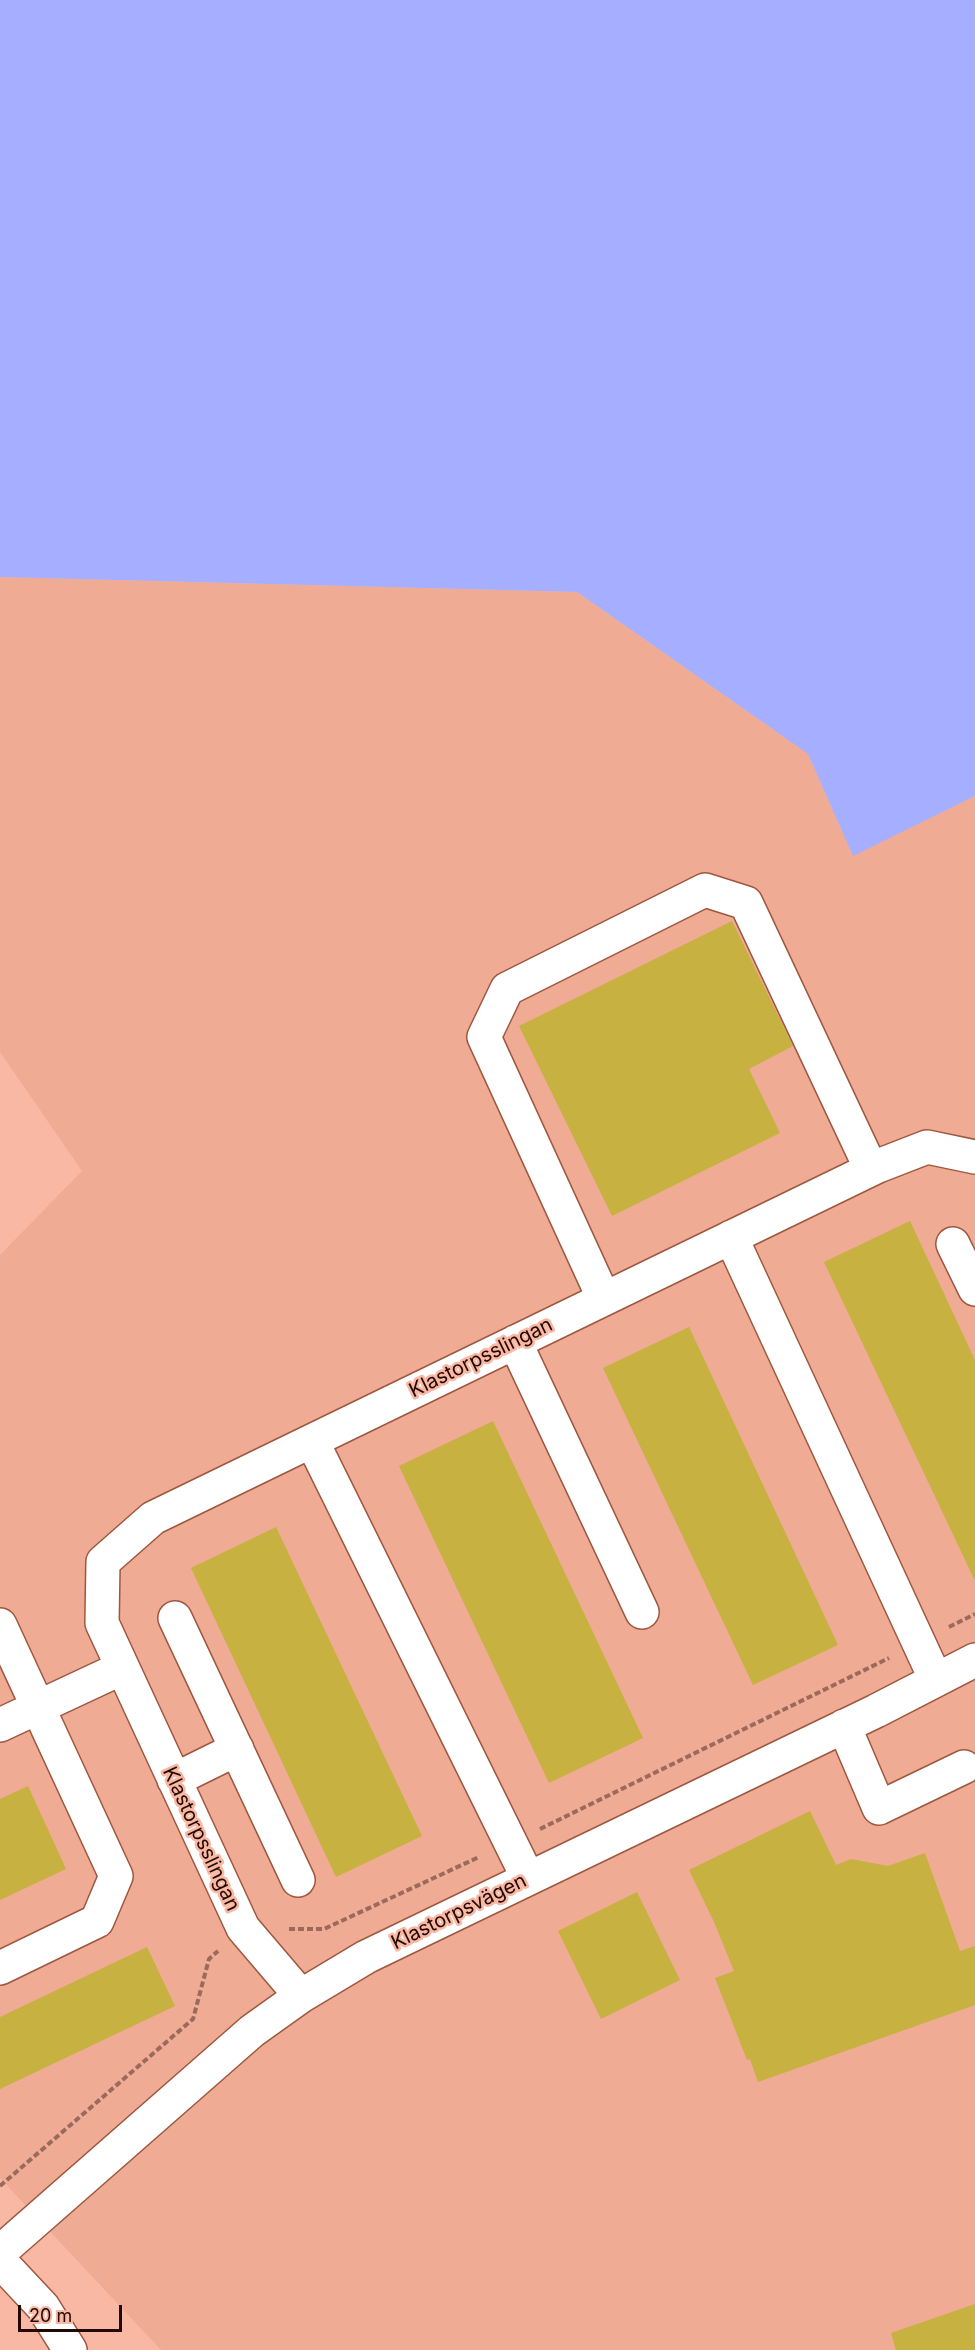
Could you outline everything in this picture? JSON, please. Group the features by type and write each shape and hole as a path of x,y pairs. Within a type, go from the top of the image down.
{"street":[{"path":"604,1299 484,1037 507,989 705,890 746,903 871,1169"},
{"name":"Klastorpsslingan","path":"301,1996 243,1928 122,1668 102,1623 103,1562 153,1518 871,1169 927,1147 975,1157"},
{"path":"731,1237 936,1680"},
{"path":"953,1244 975,1289"},
{"path":"515,1342 642,1611"},
{"path":"312,1441 528,1878"},
{"path":"175,1618 298,1880"},
{"path":"0,1625 116,1876 97,1921 0,1968"},
{"name":"Klastorpsvägen","path":"0,2252 252,2031 301,1996 366,1957 844,1726 975,1660"},
{"path":"0,1725 122,1668"},
{"path":"844,1726 879,1808 964,1767"},
{"path":"174,1780 237,1749"},
{"path":"0,2261 43,2307 70,2350"}],"shaded area":[{"path":"0,0 975,0 975,796 853,856 808,754 577,592 0,577"},
{"path":"0,577 577,592 808,754 853,855 975,796 975,2350 161,2350 0,2178 0,1255 82,1171 0,1052"}],"building":[{"path":"732,921 793,1046 749,1069 780,1133 612,1216 519,1026"},
{"path":"910,1221 975,1360 975,1581 824,1262"},
{"path":"689,1327 838,1645 753,1685 603,1368"},
{"path":"493,1421 643,1738 549,1783 399,1466"},
{"path":"276,1527 422,1836 336,1877 191,1568"},
{"path":"28,1786 66,1869 0,1900 0,1799"},
{"path":"810,1811 836,1865 851,1859 888,1866 925,1853 960,1951 975,1946 975,2005 758,2082 715,1978 734,1971 689,1870"},
{"path":"637,1892 680,1980 601,2019 558,1931"},
{"path":"147,1947 175,2006 0,2089 0,2017"},
{"path":"975,2304 975,2350 896,2350 891,2333"}]}
